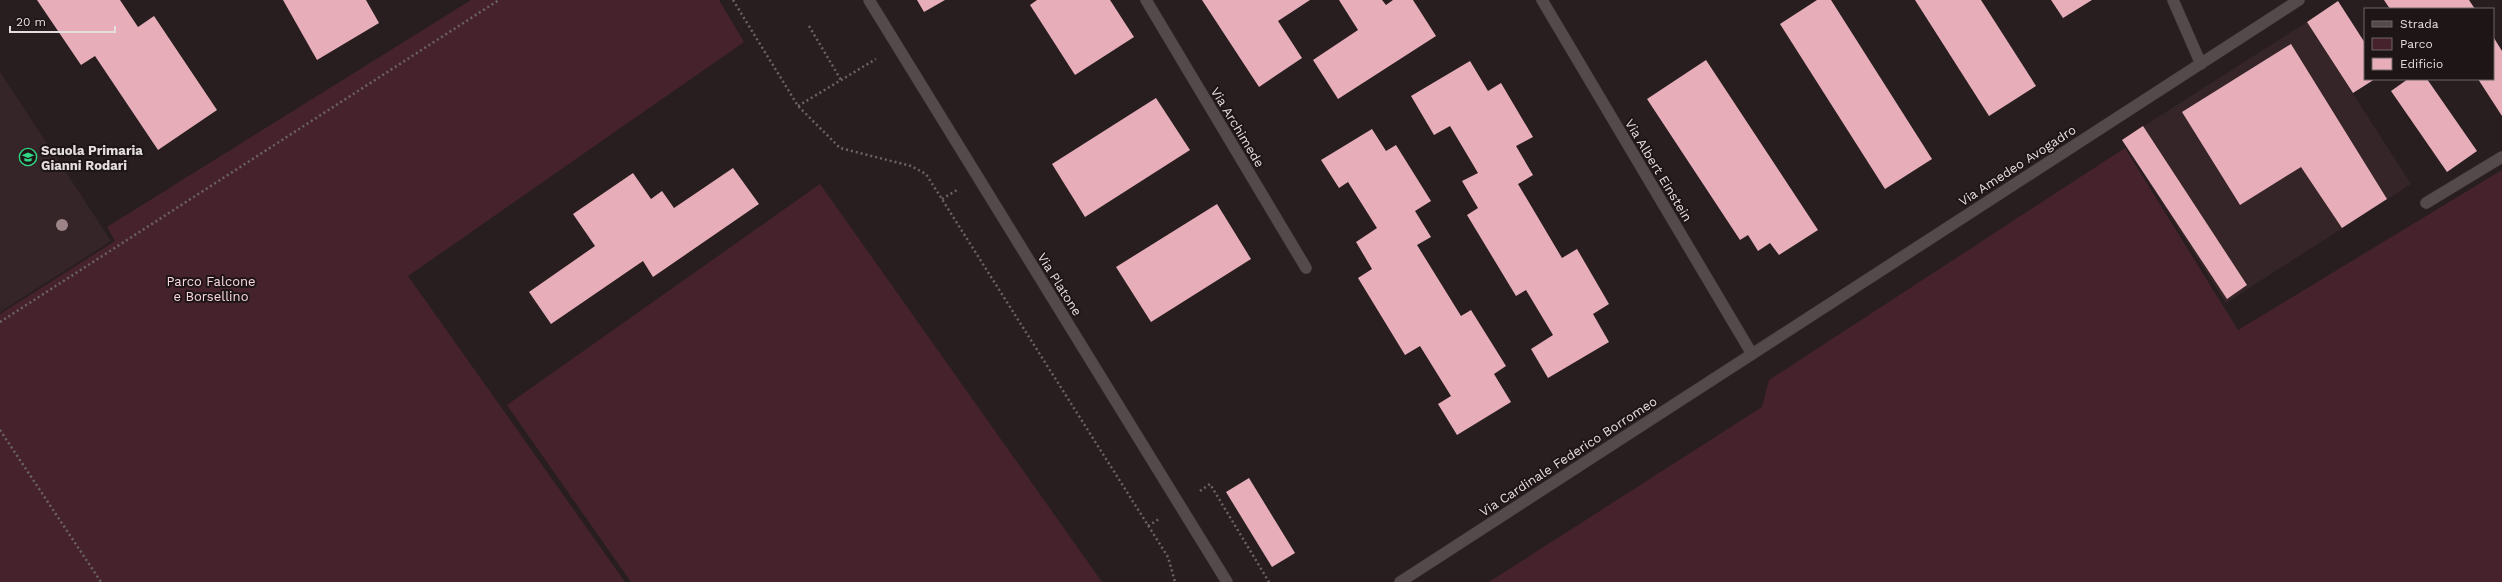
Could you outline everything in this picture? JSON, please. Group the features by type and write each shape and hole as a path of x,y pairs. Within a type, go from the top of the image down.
{"street":[{"name":"Via Platone","path":"868,0 1227,582"},
{"name":"Via Archimede","path":"1146,0 1306,268"},
{"name":"Via Albert Einstein","path":"1542,0 1752,354"},
{"path":"2173,0 2200,64"},
{"name":"Via Amedeo Avogadro","path":"1752,354 2299,0"},
{"path":"2426,203 2502,157"},
{"name":"Via Cardinale Federico Borromeo","path":"1400,582 1752,354"}],"path":[{"path":"0,322 498,0"},
{"path":"733,0 798,106 840,148 911,166 926,174 1168,557 1175,582"},
{"path":"809,26 841,80"},
{"path":"798,106 897,46"},
{"path":"0,430 101,582"}],"shaded area":[{"path":"2307,22 2411,184 2226,303 2122,140"},
{"name":"Scuola Primaria Gianni Rodari","path":"0,72 111,241 0,312"}],"green space":[{"name":"Parco Falcone e Borsellino","path":"471,0 719,0 744,42 408,276 625,582 0,582 0,314 115,241 107,227"},
{"path":"2125,148 2238,330 2502,170 2502,582 1489,582 1762,407 1769,380"},
{"path":"820,184 1102,582 631,582 507,405"}],"building":[{"path":"37,0 120,0 138,27 154,16 217,110 158,150 95,56 81,65"},
{"path":"283,0 366,0 379,23 317,60"},
{"path":"917,0 945,0 924,12"},
{"path":"1037,0 1110,0 1134,37 1075,75 1030,5"},
{"path":"1202,0 1310,0 1278,21 1302,58 1259,87"},
{"path":"1339,0 1382,0 1386,5 1393,0 1413,0 1436,36 1338,99 1313,60 1358,30"},
{"path":"1817,0 1831,0 1932,159 1885,189 1780,24"},
{"path":"1915,0 1981,0 2036,86 1989,116"},
{"path":"2051,0 2092,0 2063,18"},
{"path":"2384,0 2469,0 2474,8 2389,8"},
{"path":"2338,1 2364,41 2364,80 2373,80 2353,93 2307,22"},
{"path":"2494,38 2502,51 2502,116 2479,80 2494,80"},
{"path":"2291,44 2387,199 2342,228 2301,167 2240,205 2182,112"},
{"path":"1706,60 1818,230 1779,255 1770,243 1758,251 1748,235 1740,240 1647,99"},
{"path":"1470,61 1488,91 1501,83 1533,137 1516,146 1533,175 1518,184 1562,258 1577,249 1609,304 1593,314 1609,342 1548,378 1531,349 1553,335 1526,290 1516,296 1467,215 1478,208 1462,181 1478,173 1450,126 1434,135 1411,96"},
{"path":"2407,80 2428,80 2477,151 2447,172 2391,91"},
{"path":"1156,98 1190,150 1085,217 1052,164"},
{"path":"2143,126 2247,285 2227,299 2122,140"},
{"path":"1372,129 1386,151 1396,145 1431,201 1415,211 1431,237 1417,245 1461,316 1471,310 1506,366 1494,374 1511,402 1457,435 1438,404 1451,396 1420,346 1405,355 1358,278 1372,269 1356,242 1377,228 1348,182 1339,188 1321,160"},
{"path":"733,168 759,204 653,277 643,261 551,324 529,292 595,246 573,214 633,173 651,199 662,191 674,208"},
{"path":"1217,204 1251,259 1151,322 1116,267"},
{"path":"1249,478 1295,553 1272,567 1226,492"}],"place":[{"name":"Scuola Primaria Gianni Rodari","path":"28,157"}]}
